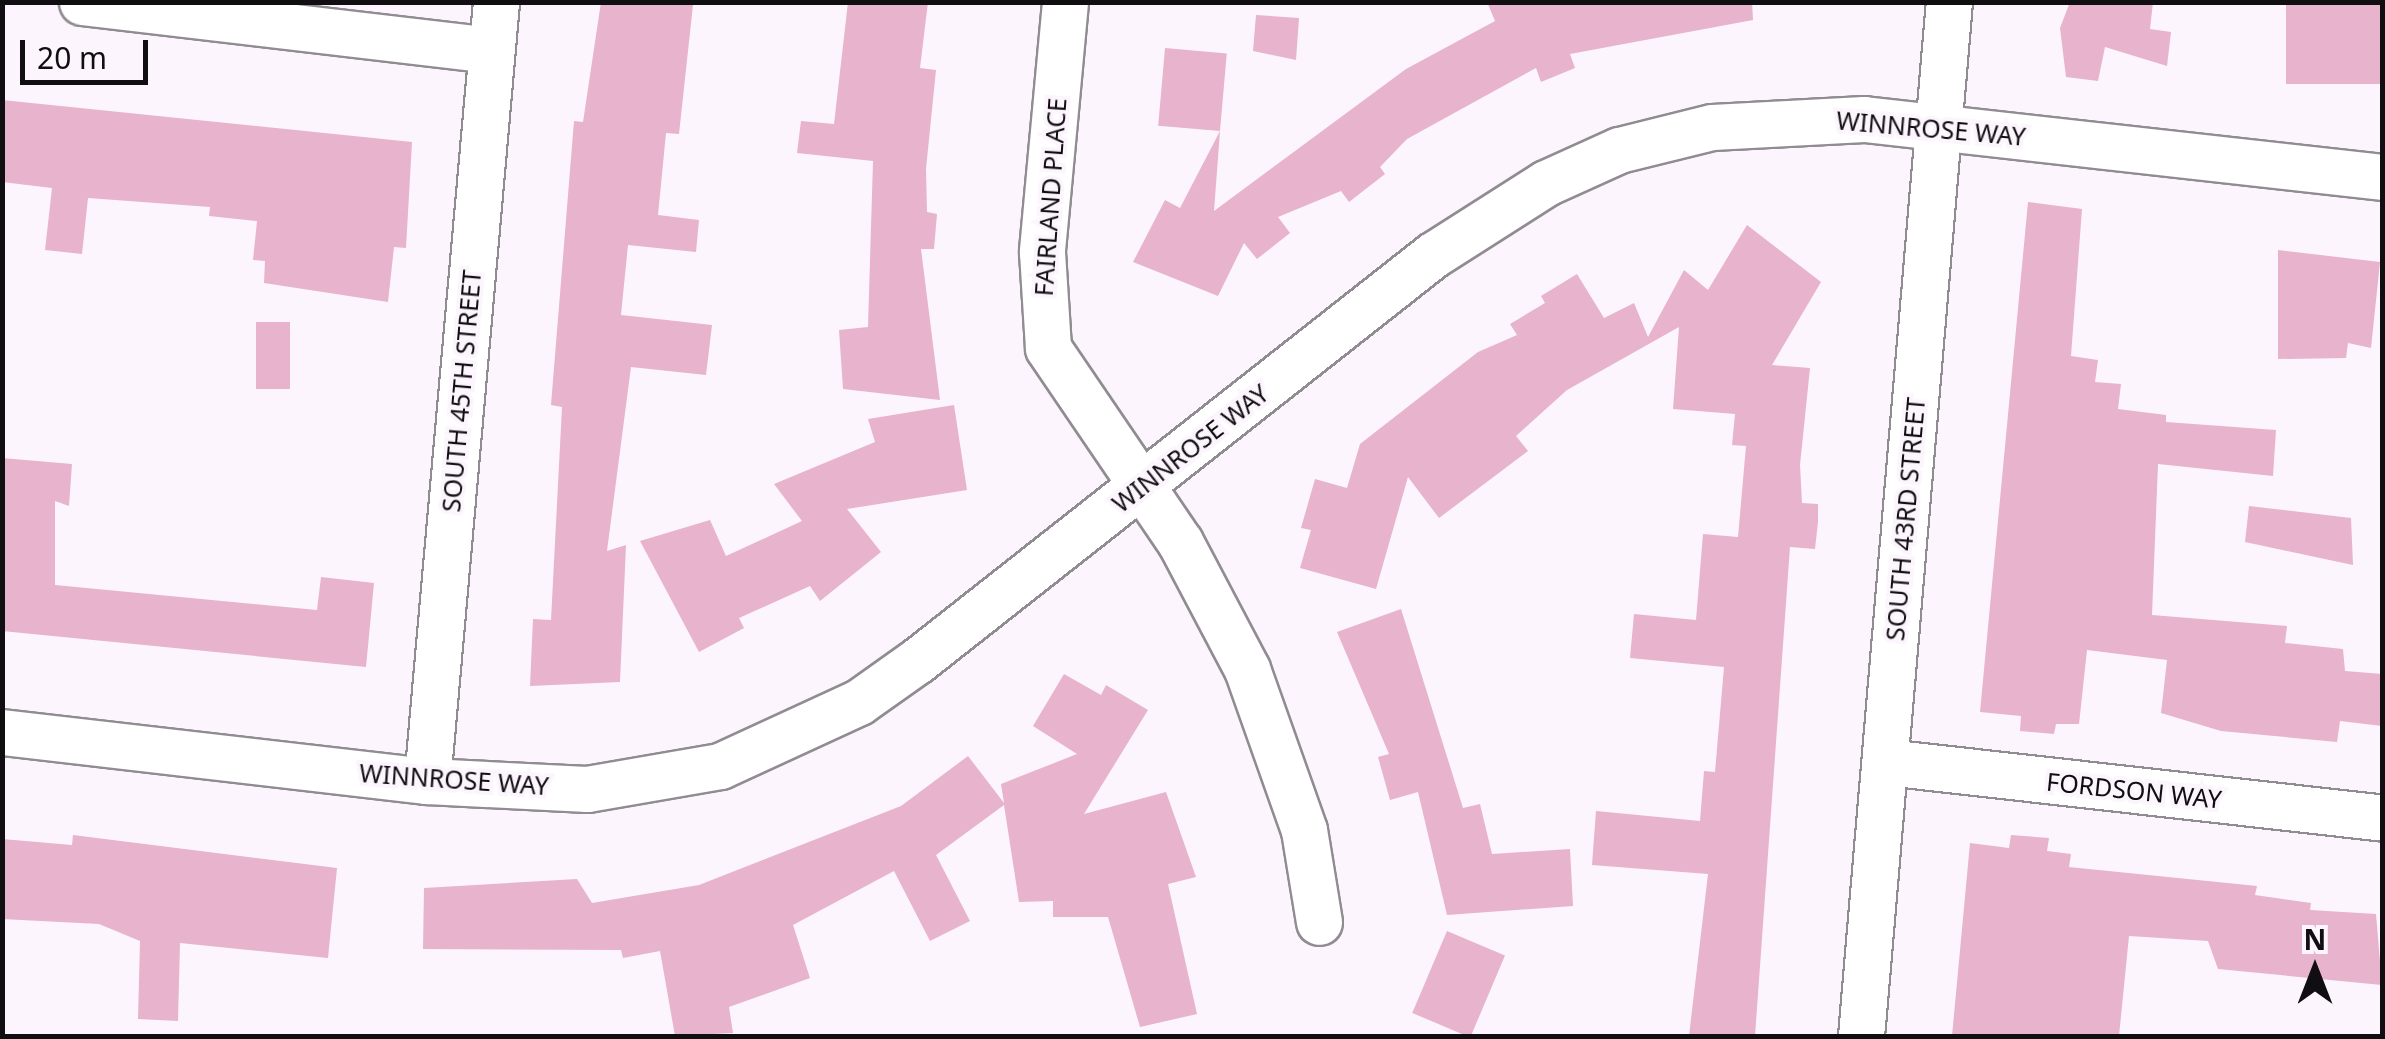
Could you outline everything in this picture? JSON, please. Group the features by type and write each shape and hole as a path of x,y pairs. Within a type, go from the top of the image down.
{"street":[{"path":"82,2 492,50"},
{"name":"SOUTH 45TH STREET","path":"427,780 496,2"},
{"name":"FAIRLAND PLACE","path":"1065,2 1040,302 1058,374 1180,542 1246,669 1304,830 1319,922"},
{"name":"SOUTH 43RD STREET","path":"1861,1036 1949,2"},
{"name":"WINNROSE WAY","path":"2,732 427,780 587,789 662,780 777,745 917,661 1433,255 1546,184 1619,150 1712,126 1817,118 1936,126 2382,177"},
{"name":"FORDSON WAY","path":"1886,762 2382,818"}],"building":[{"path":"601,2 693,5 679,134 666,133 658,215 699,220 696,252 628,245 621,315 712,325 706,375 631,367 607,551 626,545 620,682 530,686 533,619 551,620 562,407 551,405 574,121 583,122"},
{"path":"848,2 928,2 920,68 936,70 926,169 927,212 937,214 934,249 921,249 940,400 843,389 839,330 868,327 873,161 797,153 801,121 834,124"},
{"path":"1487,2 1752,2 1753,20 1570,54 1575,68 1541,82 1536,68 1407,139 1380,167 1385,174 1349,202 1341,191 1278,217 1290,233 1257,259 1244,243 1218,296 1133,262 1165,200 1180,208 1220,131 1214,211 1406,69 1495,21"},
{"path":"2070,2 2153,2 2150,29 2171,32 2167,66 2105,47 2098,81 2066,77 2060,28"},
{"path":"2286,2 2382,2 2382,84 2286,84"},
{"path":"1256,15 1299,18 1296,60 1253,51"},
{"path":"1165,48 1227,53 1220,131 1158,126"},
{"path":"2,100 412,142 406,248 394,247 388,302 264,283 265,261 253,260 257,221 209,216 210,207 88,198 82,254 45,250 52,188 2,182"},
{"path":"2028,202 2082,209 2071,356 2098,360 2095,382 2121,384 2118,409 2166,415 2166,422 2276,430 2273,476 2158,464 2152,615 2287,626 2285,643 2343,649 2345,671 2382,674 2382,726 2340,721 2337,742 2221,731 2161,713 2167,660 2087,650 2079,724 2056,724 2054,734 2020,731 2021,716 1980,712"},
{"path":"1747,225 1821,282 1772,365 1810,368 1800,465 1802,503 1818,504 1818,522 1815,549 1790,547 1755,1036 1689,1036 1708,874 1592,865 1596,811 1700,821 1704,771 1715,772 1724,667 1630,658 1634,614 1696,620 1703,534 1738,537 1746,446 1732,445 1735,414 1673,409 1679,327 1567,390 1516,436 1528,451 1439,518 1408,477 1376,589 1300,568 1311,530 1301,528 1315,479 1347,488 1360,444 1478,352 1517,335 1510,324 1545,303 1541,296 1577,274 1604,318 1634,303 1648,337 1684,270 1708,290"},
{"path":"2278,250 2380,262 2371,348 2348,343 2346,358 2278,359"},
{"path":"256,322 290,322 290,389 256,389"},
{"path":"954,405 967,490 847,509 881,552 820,601 810,586 739,618 744,628 699,652 640,541 710,520 726,556 802,521 774,484 875,442 868,419"},
{"path":"2,458 72,464 69,506 55,501 55,585 317,610 321,577 374,583 366,667 2,631"},
{"path":"2249,506 2351,518 2353,565 2245,542"},
{"path":"1401,609 1463,808 1480,804 1492,854 1570,849 1573,906 1447,915 1418,792 1390,800 1378,757 1389,754 1337,632"},
{"path":"1064,674 1101,695 1106,685 1148,710 1084,814 1166,792 1196,877 1168,884 1197,1014 1140,1027 1108,917 1053,917 1053,901 1019,902 1004,805 936,855 970,921 930,941 894,871 793,925 810,978 729,1007 733,1033 675,1036 660,951 623,958 621,950 423,949 424,888 577,879 592,903 699,885 901,806 968,756 1004,803 1001,784 1077,754 1033,726"},
{"path":"73,835 337,868 328,958 180,943 178,1021 138,1019 140,941 99,924 2,919 2,839 72,845"},
{"path":"2011,835 2049,838 2047,851 2071,854 2069,867 2257,886 2255,895 2311,903 2310,910 2376,914 2382,985 2218,969 2208,941 2129,936 2119,1036 1952,1036 1970,843 2009,848"},
{"path":"1447,931 1505,956 1471,1036 1412,1013"}]}
